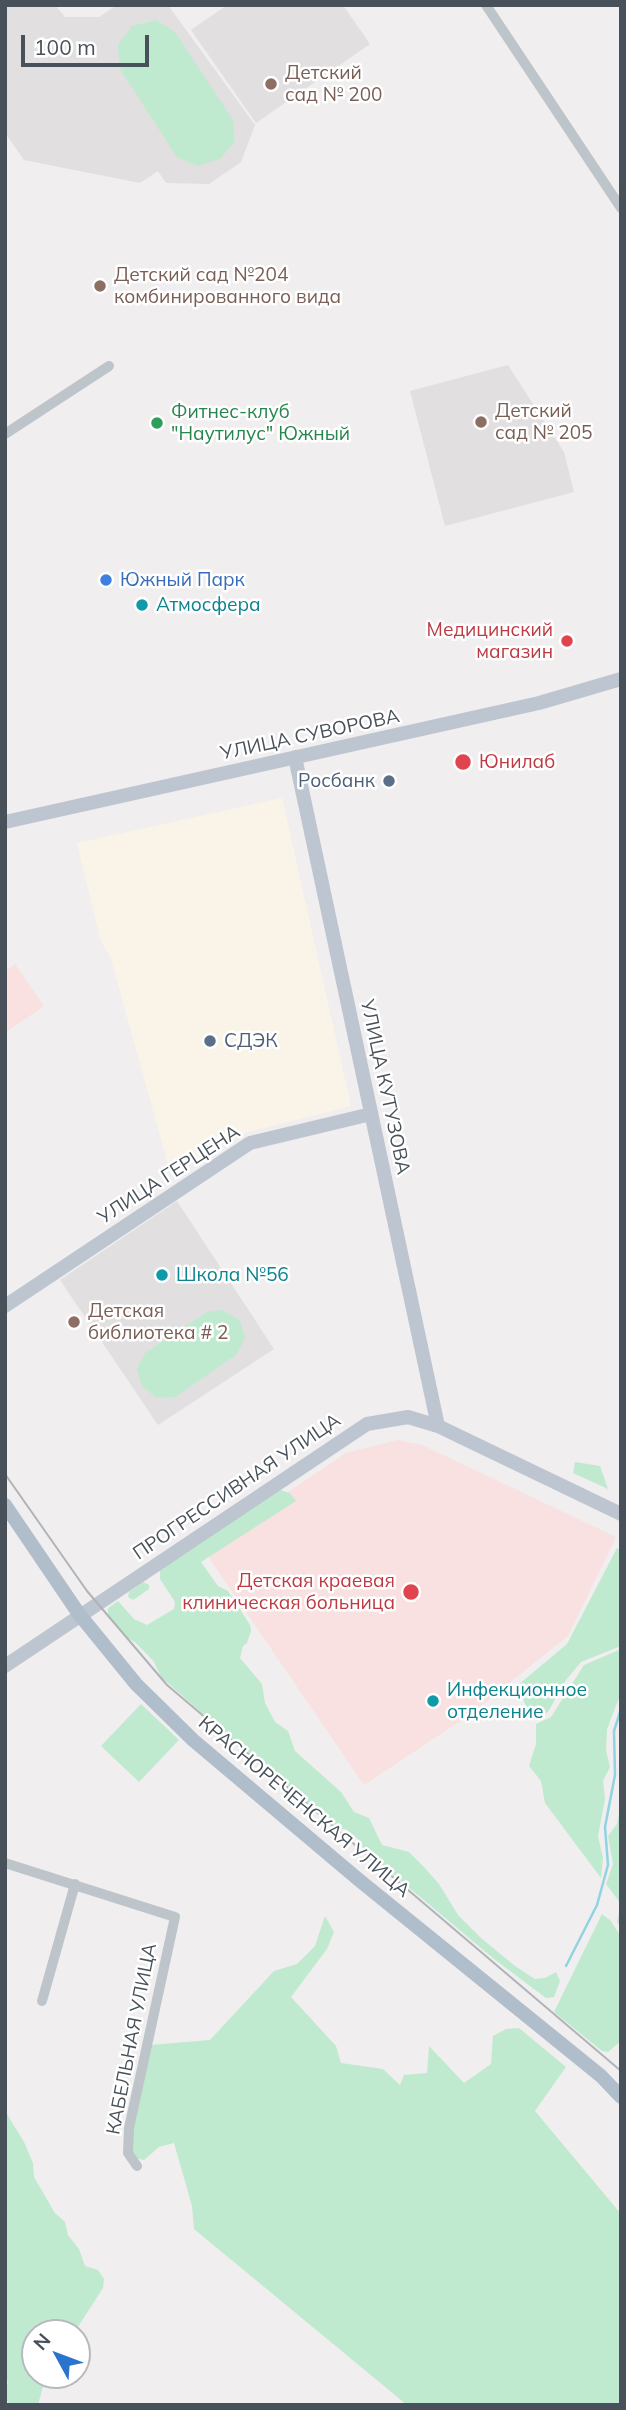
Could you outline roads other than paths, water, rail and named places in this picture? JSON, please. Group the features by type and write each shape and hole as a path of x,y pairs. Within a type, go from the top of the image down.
{"main road":[{"name":"КРАСНОРЕЧЕНСКАЯ УЛИЦА","path":"5,1505 79,1615 136,1684 193,1740 288,1822 601,2076 621,2097"}],"street":[{"path":"486,5 621,208"},
{"path":"5,434 109,366"},
{"name":"УЛИЦА СУВОРОВА","path":"8,817 539,703 621,679"},
{"name":"УЛИЦА КУТУЗОВА","path":"295,757 438,1426"},
{"name":"УЛИЦА ГЕРЦЕНА","path":"5,1307 250,1143 371,1114"},
{"name":"ПРОГРЕССИВНАЯ УЛИЦА","path":"5,1666 367,1424 408,1417 438,1426 621,1514"},
{"path":"5,1863 75,1884 42,2001"},
{"name":"КАБЕЛЬНАЯ УЛИЦА","path":"75,1884 175,1917 129,2128 128,2153 137,2166"}],"waterway":[{"path":"566,1966 597,1905 608,1865 605,1827 615,1775 614,1731 621,1709"}],"tram line":[{"path":"5,1474 87,1591 167,1685 621,2071"}],"place":[{"name":"Детский сад № 200","path":"271,84"},
{"name":"Детский сад №204 комбинированного вида","path":"100,286"},
{"name":"Детский сад № 205","path":"481,422"},
{"name":"Фитнес-клуб \"Наутилус\" Южный","path":"157,423"},
{"name":"Южный Парк","path":"106,580"},
{"name":"Атмосфера","path":"142,605"},
{"name":"Медицинский магазин","path":"567,641"},
{"name":"Юнилаб","path":"463,762"},
{"name":"Росбанк","path":"389,781"},
{"name":"СДЭК","path":"210,1041"},
{"name":"Школа №56","path":"162,1275"},
{"name":"Детская библиотека # 2","path":"74,1322"},
{"name":"Детская краевая клиническая больница","path":"411,1592"},
{"name":"Инфекционное отделение","path":"433,1701"}]}
